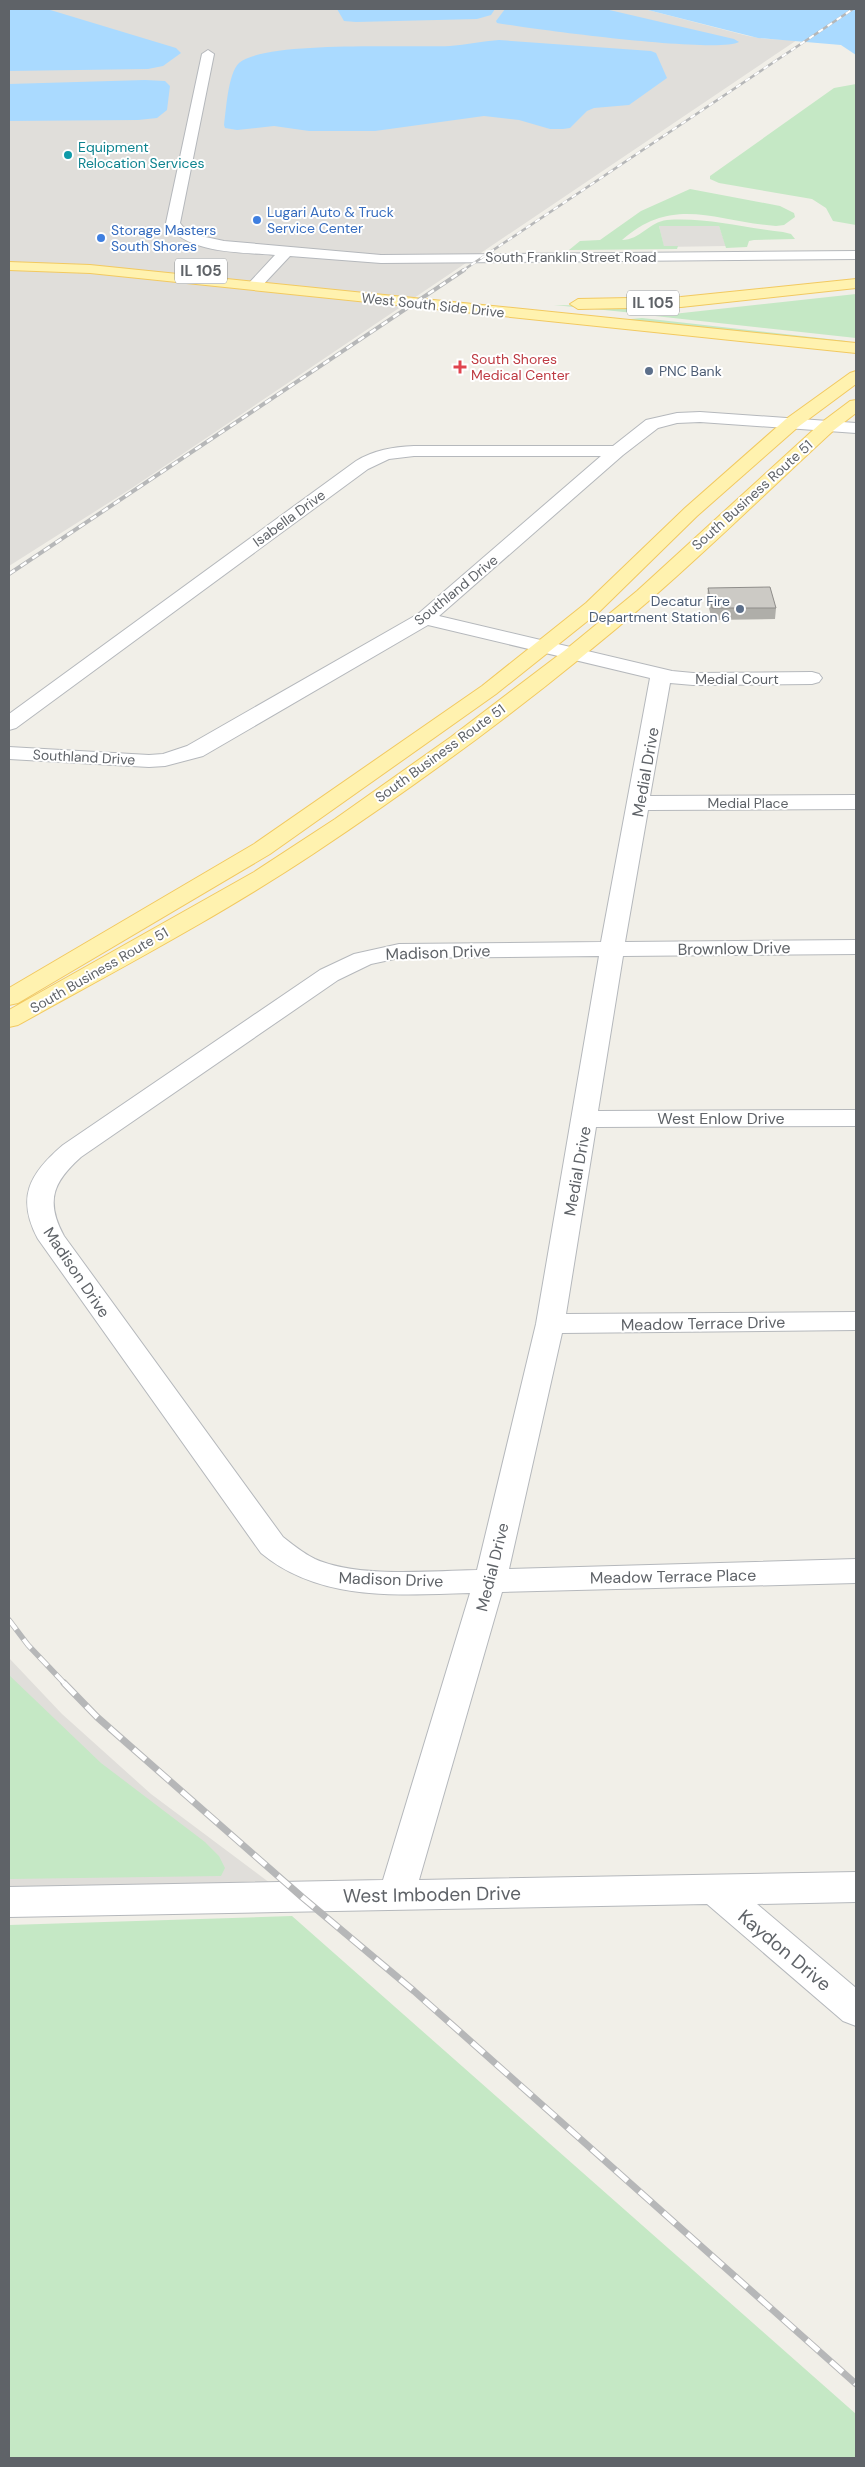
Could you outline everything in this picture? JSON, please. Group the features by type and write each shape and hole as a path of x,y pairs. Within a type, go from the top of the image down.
{"main road":[{"name":"West South Side Drive","path":"9,258 77,260 556,318 856,348"},
{"name":"West South Side Drive","path":"9,266 90,269 449,296 856,340"},
{"name":"IL 105","path":"449,296 566,304 655,303 856,283"},
{"name":"IL 105","path":"556,318 633,316 856,292"},
{"name":"South Business Route 51","path":"9,998 262,849 489,690 593,607 691,512 792,423 856,376"},
{"name":"South Business Route 51","path":"9,1020 213,905 341,825 421,768 572,654 645,594 828,426 856,405"}],"street":[{"name":"South Franklin Street Road","path":"208,54 174,218 175,229 186,238 196,241 286,251 381,258 856,255"},
{"path":"259,282 286,251"},
{"name":"Southland Drive","path":"9,753 125,761 165,760 180,756 210,743 425,618 617,451 646,428 659,422 677,418 700,417 856,428"},
{"name":"Isabella Drive","path":"9,724 354,471 377,457 392,452 414,451 617,451"},
{"path":"425,618 661,675"},
{"name":"Medial Court","path":"661,675 694,679 812,678"},
{"name":"Medial Drive","path":"397,1894 490,1580 550,1324 586,1119 612,949 661,675"},
{"name":"Medial Place","path":"639,803 856,802"},
{"name":"Brownlow Drive","path":"612,949 856,947"},
{"name":"Madison Drive","path":"490,1580 412,1583 341,1579 308,1571 282,1555 266,1538 57,1247 42,1222 38,1202 49,1173 72,1151 329,975 351,962 375,954 399,951 612,949"},
{"name":"West Enlow Drive","path":"586,1119 856,1118"},
{"name":"Meadow Terrace Drive","path":"550,1324 856,1321"},
{"name":"Meadow Terrace Place","path":"490,1580 856,1571"},
{"name":"West Imboden Drive","path":"9,1902 397,1894 856,1888"},
{"name":"Kaydon Drive","path":"714,1889 856,2010"}],"shaded area":[{"path":"9,9 644,9 748,36 766,39 797,40 132,488 9,566"},
{"path":"659,226 719,226 726,246 664,247"},
{"path":"9,1658 62,1714 151,1794 278,1889 9,1893"}],"green space":[{"path":"856,84 856,225 833,221 826,208 812,199 719,183 710,179 710,176 834,88"},
{"path":"690,189 780,206 794,213 795,217 784,225 776,226 696,214 678,214 660,218 641,226 622,240 634,237 661,221 682,219 711,221 783,232 791,234 795,239 754,240 749,241 747,247 726,248 719,226 659,226 664,246 678,246 677,249 569,250 580,241 600,240 641,211"},
{"path":"856,285 856,288 634,313 554,305 630,304 743,297"},
{"path":"856,294 856,338 655,316"},
{"path":"642,318 846,341 847,343 620,320"},
{"path":"9,1675 101,1763 205,1842 219,1856 225,1868 221,1876 9,1879"},
{"path":"292,1916 856,2414 856,2458 9,2458 9,1925"}],"water":[{"path":"9,9 47,9 176,48 181,53 163,66 148,69 9,71"},
{"path":"337,9 495,9 491,15 477,19 356,22 344,21"},
{"path":"505,9 605,9 734,39 739,42 724,45 662,43 583,35 497,23 496,21"},
{"path":"644,9 856,9 856,55 841,45 758,38"},
{"path":"499,40 651,51 656,53 667,78 629,105 594,108 587,111 570,128 563,129 550,129 519,120 484,116 375,131 309,131 274,126 237,130 225,128 224,125 228,92 235,68 239,63 254,56 277,51 307,48 450,46"},
{"path":"165,81 170,86 167,110 157,118 138,120 9,121 9,84"}],"building":[{"path":"770,587 776,608 712,608 708,588"}],"railway":[{"path":"462,271 853,9"},
{"path":"9,574 464,270"},
{"path":"9,1620 28,1645 65,1684"},
{"path":"64,1683 97,1717 302,1897 414,1991 856,2384"}],"place":[{"name":"Equipment Relocation Services","path":"68,155"},
{"name":"Lugari Auto & Truck Service Center","path":"257,220"},
{"name":"Storage Masters South Shores","path":"101,238"},
{"name":"South Shores Medical Center","path":"460,367"},
{"name":"PNC Bank","path":"649,371"},
{"name":"Decatur Fire Department Station 6","path":"740,609"}]}
